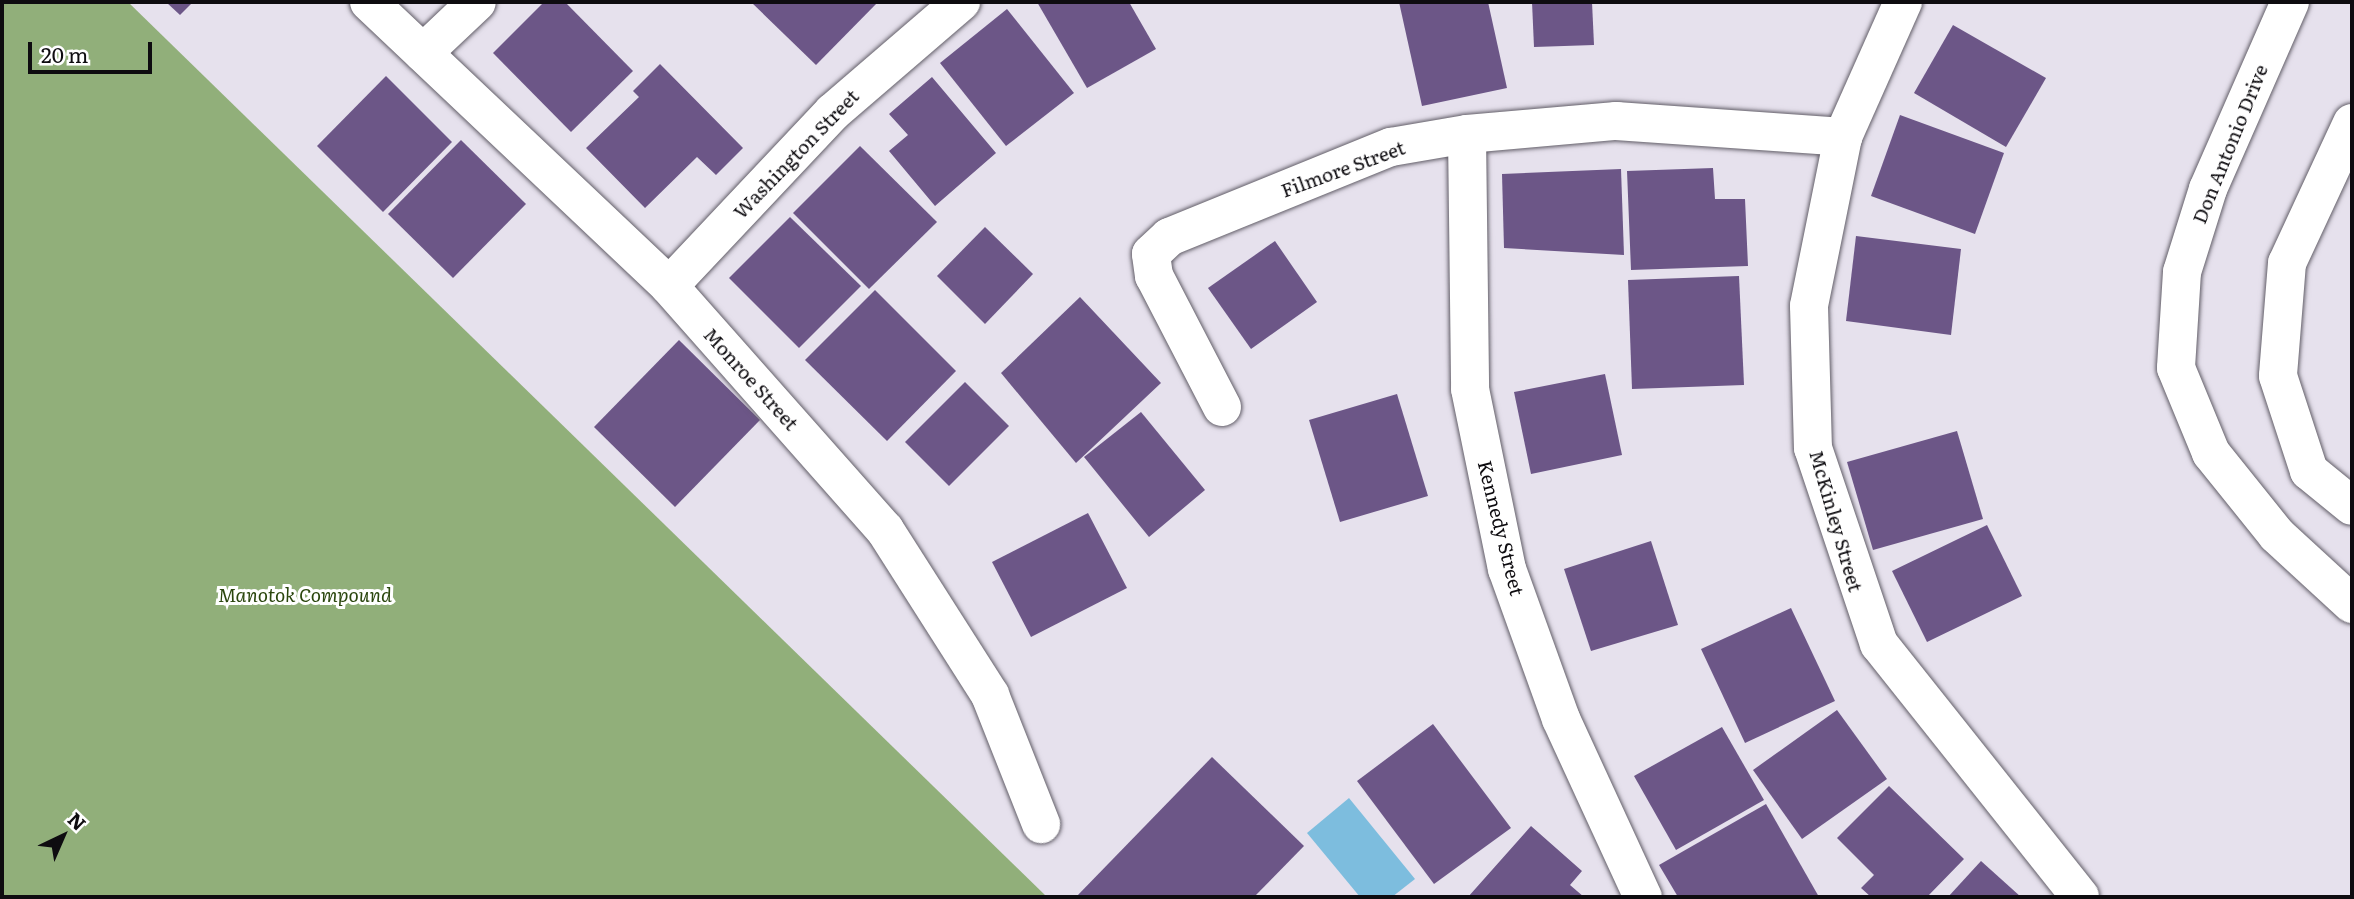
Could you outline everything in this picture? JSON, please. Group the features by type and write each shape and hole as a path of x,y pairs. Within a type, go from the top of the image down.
{"street":[{"name":"Monroe Street","path":"369,2 669,286 885,530 990,695 1041,824"},
{"path":"424,53 477,2"},
{"name":"Washington Street","path":"669,286 833,112 961,2"},
{"name":"McKinley Street","path":"1903,2 1843,137 1809,306 1813,448 1863,612 1879,644 2080,897"},
{"name":"Don Antonio Drive","path":"2290,2 2208,189 2182,272 2176,368 2211,453 2277,535 2352,604"},
{"name":"Filmore Street","path":"1222,407 1154,276 1151,254 1170,237 1391,147 1467,134 1616,121 1843,137"},
{"path":"2352,123 2287,263 2278,376 2309,471 2352,506"},
{"name":"Kennedy Street","path":"1467,134 1470,389 1507,569 1561,719 1643,897"}],"green space":[{"name":"Manotok Compound","path":"2,2 128,2 1047,897 2,897"}],"water":[{"path":"1349,798 1415,879 1392,897 1360,897 1307,833"}],"building":[{"path":"166,2 193,2 180,15"},
{"path":"544,2 565,2 633,71 571,132 493,53"},
{"path":"751,2 878,2 816,65"},
{"path":"1037,2 1129,2 1156,49 1087,88"},
{"path":"1399,2 1488,2 1507,88 1422,106"},
{"path":"1532,2 1592,2 1594,45 1534,47"},
{"path":"1007,9 1074,93 1006,146 940,63"},
{"path":"1953,25 2046,78 2006,147 1914,93"},
{"path":"660,64 743,148 716,175 697,157 645,208 586,148 639,97 633,91"},
{"path":"386,76 452,142 383,212 317,146"},
{"path":"932,77 996,153 935,206 889,151 908,135 889,114"},
{"path":"1900,115 2004,153 1975,234 1871,196"},
{"path":"461,140 526,204 453,278 388,214"},
{"path":"860,146 937,222 869,289 793,213"},
{"path":"1713,168 1715,199 1745,199 1748,266 1631,270 1627,171"},
{"path":"1621,169 1624,255 1504,248 1502,174"},
{"path":"790,217 861,286 799,348 729,278"},
{"path":"985,227 1033,274 985,324 937,276"},
{"path":"1856,236 1961,249 1951,335 1846,321"},
{"path":"1275,241 1317,302 1251,349 1208,288"},
{"path":"1739,276 1744,385 1632,389 1628,280"},
{"path":"875,290 956,371 887,441 805,360"},
{"path":"1080,297 1161,383 1076,463 1001,373"},
{"path":"679,340 760,420 675,507 594,427"},
{"path":"1605,374 1622,455 1531,474 1514,392"},
{"path":"965,382 1009,426 949,486 905,442"},
{"path":"1397,394 1428,496 1340,522 1309,420"},
{"path":"1141,412 1205,490 1149,537 1084,457"},
{"path":"1957,431 1983,519 1873,550 1847,462"},
{"path":"1088,513 1127,588 1031,637 992,562"},
{"path":"1987,525 2022,596 1927,642 1892,571"},
{"path":"1651,541 1678,625 1591,651 1564,569"},
{"path":"1791,608 1835,701 1745,743 1701,649"},
{"path":"1837,710 1887,779 1802,839 1753,770"},
{"path":"1433,724 1511,828 1434,884 1357,781"},
{"path":"1722,727 1764,800 1676,850 1634,776"},
{"path":"1212,757 1304,846 1254,897 1076,897"},
{"path":"1889,786 1964,859 1927,897 1871,897 1861,888 1874,875 1837,838"},
{"path":"1766,804 1819,897 1678,897 1659,865"},
{"path":"1531,826 1582,871 1570,885 1584,897 1468,897"},
{"path":"1981,861 2021,897 1948,897"}]}
